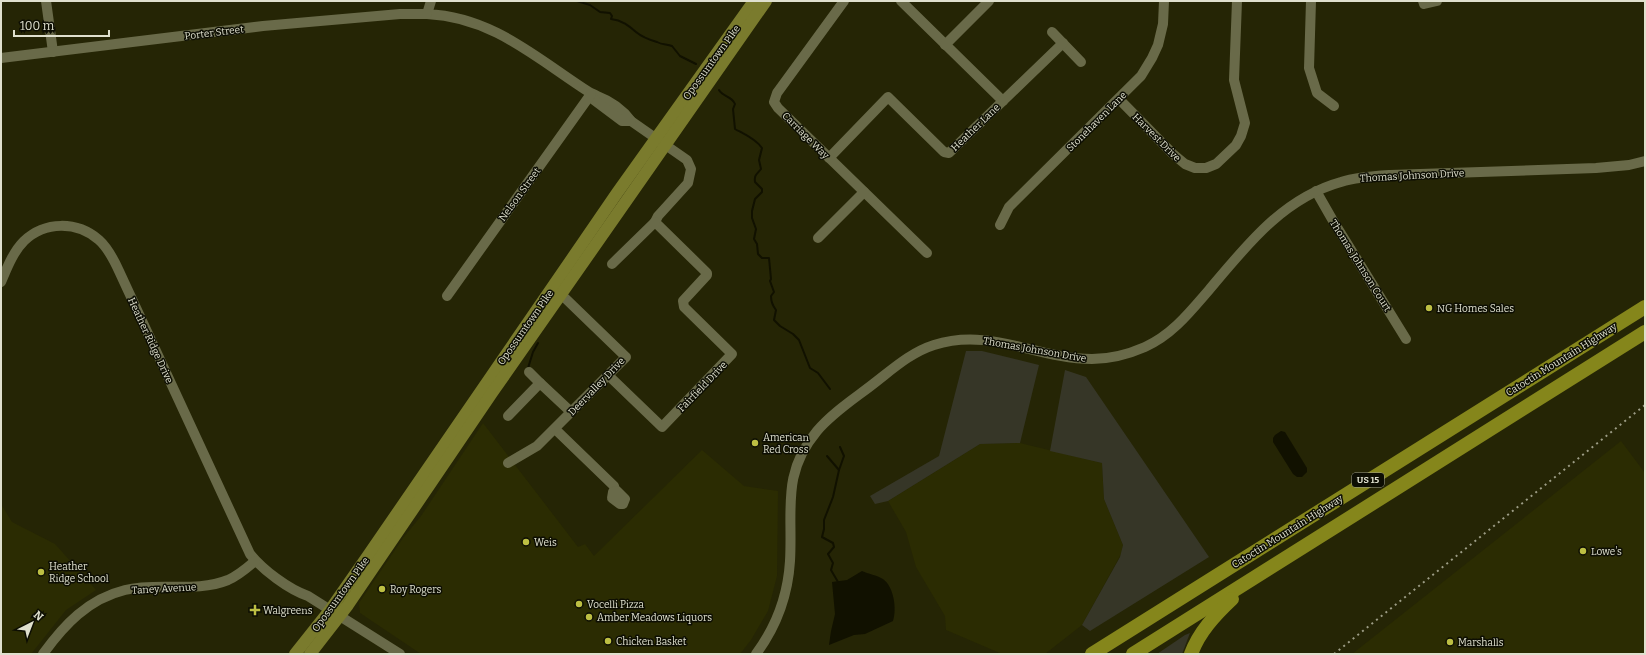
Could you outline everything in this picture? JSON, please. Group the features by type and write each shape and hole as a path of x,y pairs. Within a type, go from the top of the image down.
{"highway":[{"name":"Catoctin Mountain Highway","path":"1092,654 1645,307"},
{"name":"US 15","path":"1133,654 1645,332"},
{"path":"1191,654 1206,626 1249,582"}],"main road":[{"name":"Opossumtown Pike","path":"295,654 334,613 348,605 556,292 754,1"},
{"name":"Opossumtown Pike","path":"660,141 766,1"},
{"name":"Opossumtown Pike","path":"310,654 334,613"}],"street":[{"path":"46,1 53,52"},
{"path":"427,14 431,1"},
{"name":"Carriage Way","path":"844,1 774,99 778,108 927,253"},
{"name":"Heather Lane","path":"829,158 888,98 946,153 952,151 1003,101 944,45 901,1"},
{"path":"944,45 989,1"},
{"name":"Stonehaven Lane","path":"1000,225 1008,207 1141,76 1158,45 1163,24 1164,1"},
{"name":"Harvest Drive","path":"1119,99 1173,154 1185,164 1195,168 1206,168 1216,164 1236,145 1241,136 1244,124 1234,80 1237,1"},
{"path":"1311,1 1309,68 1317,93 1334,106"},
{"path":"1423,1 1424,4 1436,1"},
{"name":"Porter Street","path":"1,58 263,26 400,14 427,14 455,18 501,34 591,94 594,100 607,111 622,121 631,121 660,141"},
{"path":"1052,32 1081,62"},
{"path":"1003,101 1063,43"},
{"name":"Nelson Street","path":"447,296 591,94"},
{"path":"612,264 655,222 658,216 688,183 691,169 686,160 660,141"},
{"name":"Thomas Johnson Drive","path":"756,654 775,622 787,584 790,561 790,497 796,468 808,444 830,418 909,356 942,342 962,339 980,339 1062,356 1092,359 1117,356 1146,346 1166,335 1192,310 1258,233 1277,215 1299,200 1316,191 1341,182 1373,176 1596,168 1629,165 1645,161"},
{"name":"Thomas Johnson Court","path":"1316,191 1406,339"},
{"path":"818,238 864,192"},
{"name":"Fairfield Drive","path":"608,375 662,427 732,354 684,308 683,301 707,275 706,273 655,222"},
{"name":"Heather Ridge Drive","path":"1,282 14,253 23,242 33,234 43,229 62,225 80,228 92,234 100,241 112,257 119,271 247,549 255,561"},
{"name":"Deervalley Drive","path":"508,463 538,446 626,357 556,292"},
{"path":"529,372 571,412"},
{"path":"508,416 540,383"},
{"path":"555,429 614,486 615,491"},
{"path":"255,561 269,566 304,588 308,596 398,654"},
{"name":"Taney Avenue","path":"43,654 62,628 75,616 88,606 111,595 126,590 143,588 211,585 229,580 255,561"}],"shaded area":[{"path":"483,423 578,547 585,544 594,556 702,450 744,486 778,491 777,576 768,611 751,640 740,654 421,654 360,613 359,603 403,538 421,516"},
{"path":"1281,431 1285,432 1307,468 1307,472 1302,477 1297,477 1293,474 1273,442 1275,435"},
{"path":"1621,441 1645,473 1645,654 1352,654"},
{"path":"1020,443 1102,463 1104,499 1123,545 1121,554 1082,625 1045,654 1002,654 946,630 945,616 916,567 906,532 888,501 980,444"},
{"name":"Heather Ridge School","path":"1,504 12,522 55,544 96,590 66,610 31,654 1,654"},
{"path":"862,571 878,576 890,587 894,598 895,610 893,621 865,634 854,635 829,645 835,614 832,582 847,580"}],"green space":[{"path":"966,351 982,351 1039,365 1020,443 980,444 888,501 875,504 870,496 939,456"},
{"path":"1065,370 1086,377 1209,557 1090,631 1082,625 1120,557 1123,545 1104,499 1102,463 1050,451"},
{"path":"1190,633 1182,654 1157,654 1185,635"}],"waterway":[{"path":"577,1 590,5 600,12 610,13 612,16 611,19 625,24 646,38 661,44 672,46 680,56 696,64"},
{"path":"719,90 734,101 735,104 733,109 735,129 753,139 762,148 759,160 761,169 755,178 755,182 762,189 762,192 755,199 752,218 756,229 754,239 757,244 758,254 762,258 769,258 770,281 774,292 771,296 771,300 776,310 774,320 799,340 810,368 818,373 830,389"},
{"path":"528,368 533,352 538,343"},
{"path":"838,582 831,570 833,563 828,554 834,547 833,543 822,537 824,520 833,497 839,470 844,456 840,447"},
{"path":"827,456 839,470"}],"railway":[{"path":"1334,654 1645,405"}],"place":[{"name":"NG Homes Sales","path":"1429,308"},
{"name":"American Red Cross","path":"755,443"},
{"name":"Weis","path":"526,542"},
{"name":"Lowe's","path":"1583,551"},
{"name":"Heather Ridge School","path":"41,572"},
{"name":"Roy Rogers","path":"382,589"},
{"name":"Vocelli Pizza","path":"579,604"},
{"name":"Walgreens","path":"255,610"},
{"name":"Amber Meadows Liquors","path":"589,617"},
{"name":"Chicken Basket","path":"608,641"},
{"name":"Marshalls","path":"1450,642"}]}
